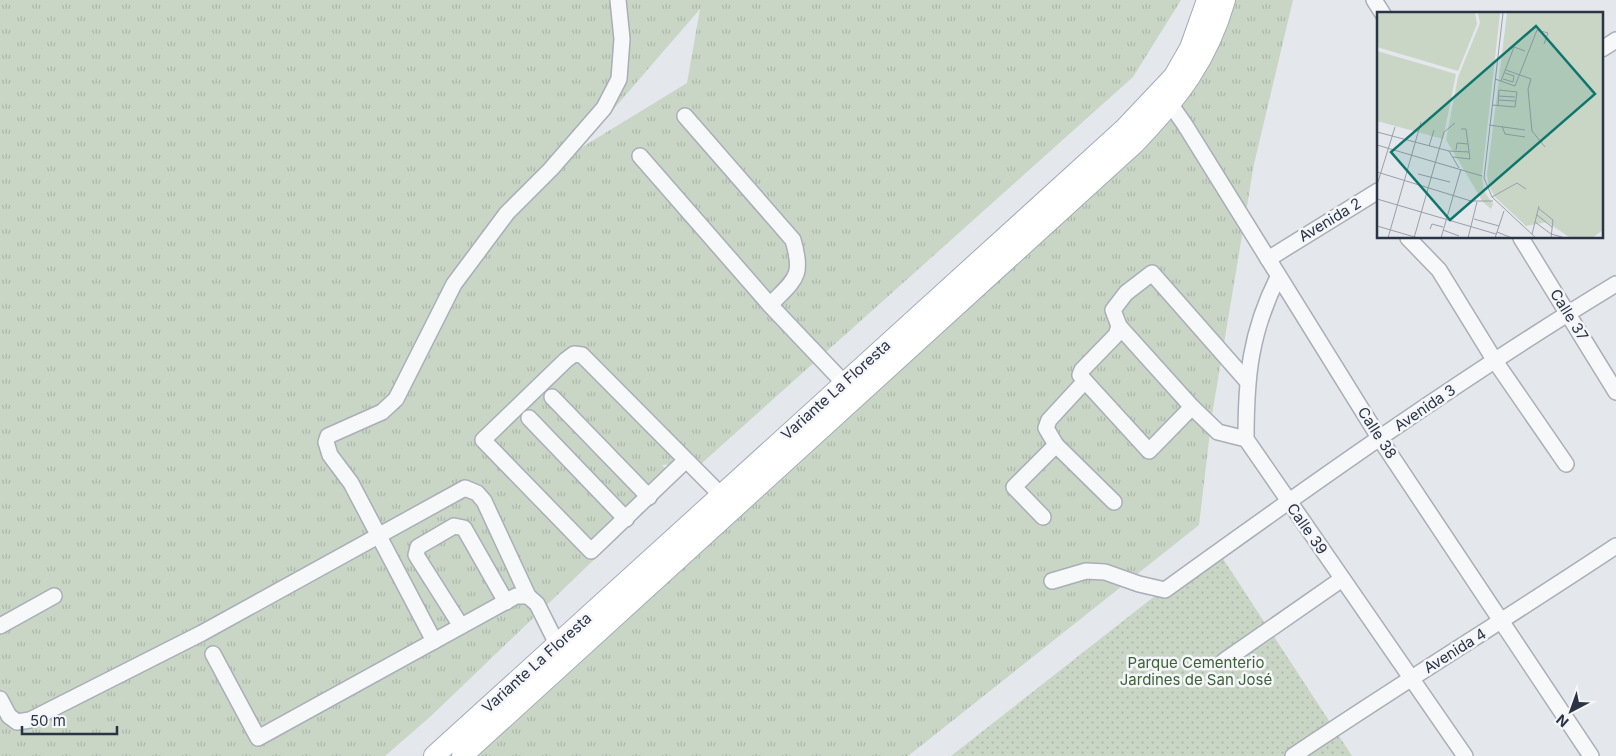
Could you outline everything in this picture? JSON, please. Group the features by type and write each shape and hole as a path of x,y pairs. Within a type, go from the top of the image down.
{"main road":[{"name":"Variante La Floresta","path":"434,756 557,644 732,494 1129,136 1174,76 1190,48 1207,0"},
{"name":"Variante La Floresta","path":"462,756 844,383 1129,136 1171,105 1205,55 1219,22 1225,0"}],"street":[{"path":"434,641 351,484 330,455 326,442 328,436 382,412 396,399 454,284 507,213 551,169 604,108 619,79 622,39 618,0"},
{"path":"1374,0 1382,12"},
{"path":"1604,48 1616,40"},
{"name":"Calle 38","path":"1171,105 1380,439 1591,756"},
{"path":"685,116 793,240 800,261 797,277 770,305"},
{"path":"640,156 770,305 844,383"},
{"name":"Avenida 2","path":"1268,259 1377,191"},
{"path":"1409,239 1439,270 1495,361 1566,464"},
{"name":"Calle 37","path":"1522,239 1616,392"},
{"path":"1247,381 1152,273 1126,293 1114,310 1119,326 1192,407 1218,432 1246,439 1247,381 1257,328 1265,303 1278,277"},
{"name":"Avenida 3","path":"1052,581 1086,571 1105,572 1139,584 1165,590 1288,501 1495,361 1616,284"},
{"path":"1119,326 1116,335 1082,370 1080,375 1085,381 1149,451 1192,407"},
{"path":"685,461 594,550 588,549 483,440 574,354 582,355 685,461 732,494"},
{"path":"1085,381 1049,420 1046,428 1056,445 1114,502"},
{"path":"552,397 649,497"},
{"path":"529,418 626,519"},
{"name":"Calle 39","path":"1246,439 1465,756"},
{"path":"1043,517 1014,487 1056,445"},
{"path":"0,699 9,716 17,722 30,720 202,633 461,490 470,489 484,501 528,596 538,604 557,644"},
{"path":"462,626 416,555 418,547 454,526 464,528 506,602"},
{"name":"Avenida 4","path":"1294,756 1616,546"},
{"path":"1224,661 1342,578"},
{"path":"0,626 54,596"},
{"path":"213,654 258,738 516,596 528,596"}],"green space":[{"path":"0,0 1181,0 1133,77 702,463 662,465 677,480 431,716 385,756 0,756","holes":["700,9 687,83 579,149"]},
{"path":"1234,0 1293,0 1254,164 1212,415 1199,525 908,756 470,756 1056,220"},
{"name":"Parque Cementerio Jardines de San José","path":"1216,548 1352,756 951,756"}]}
